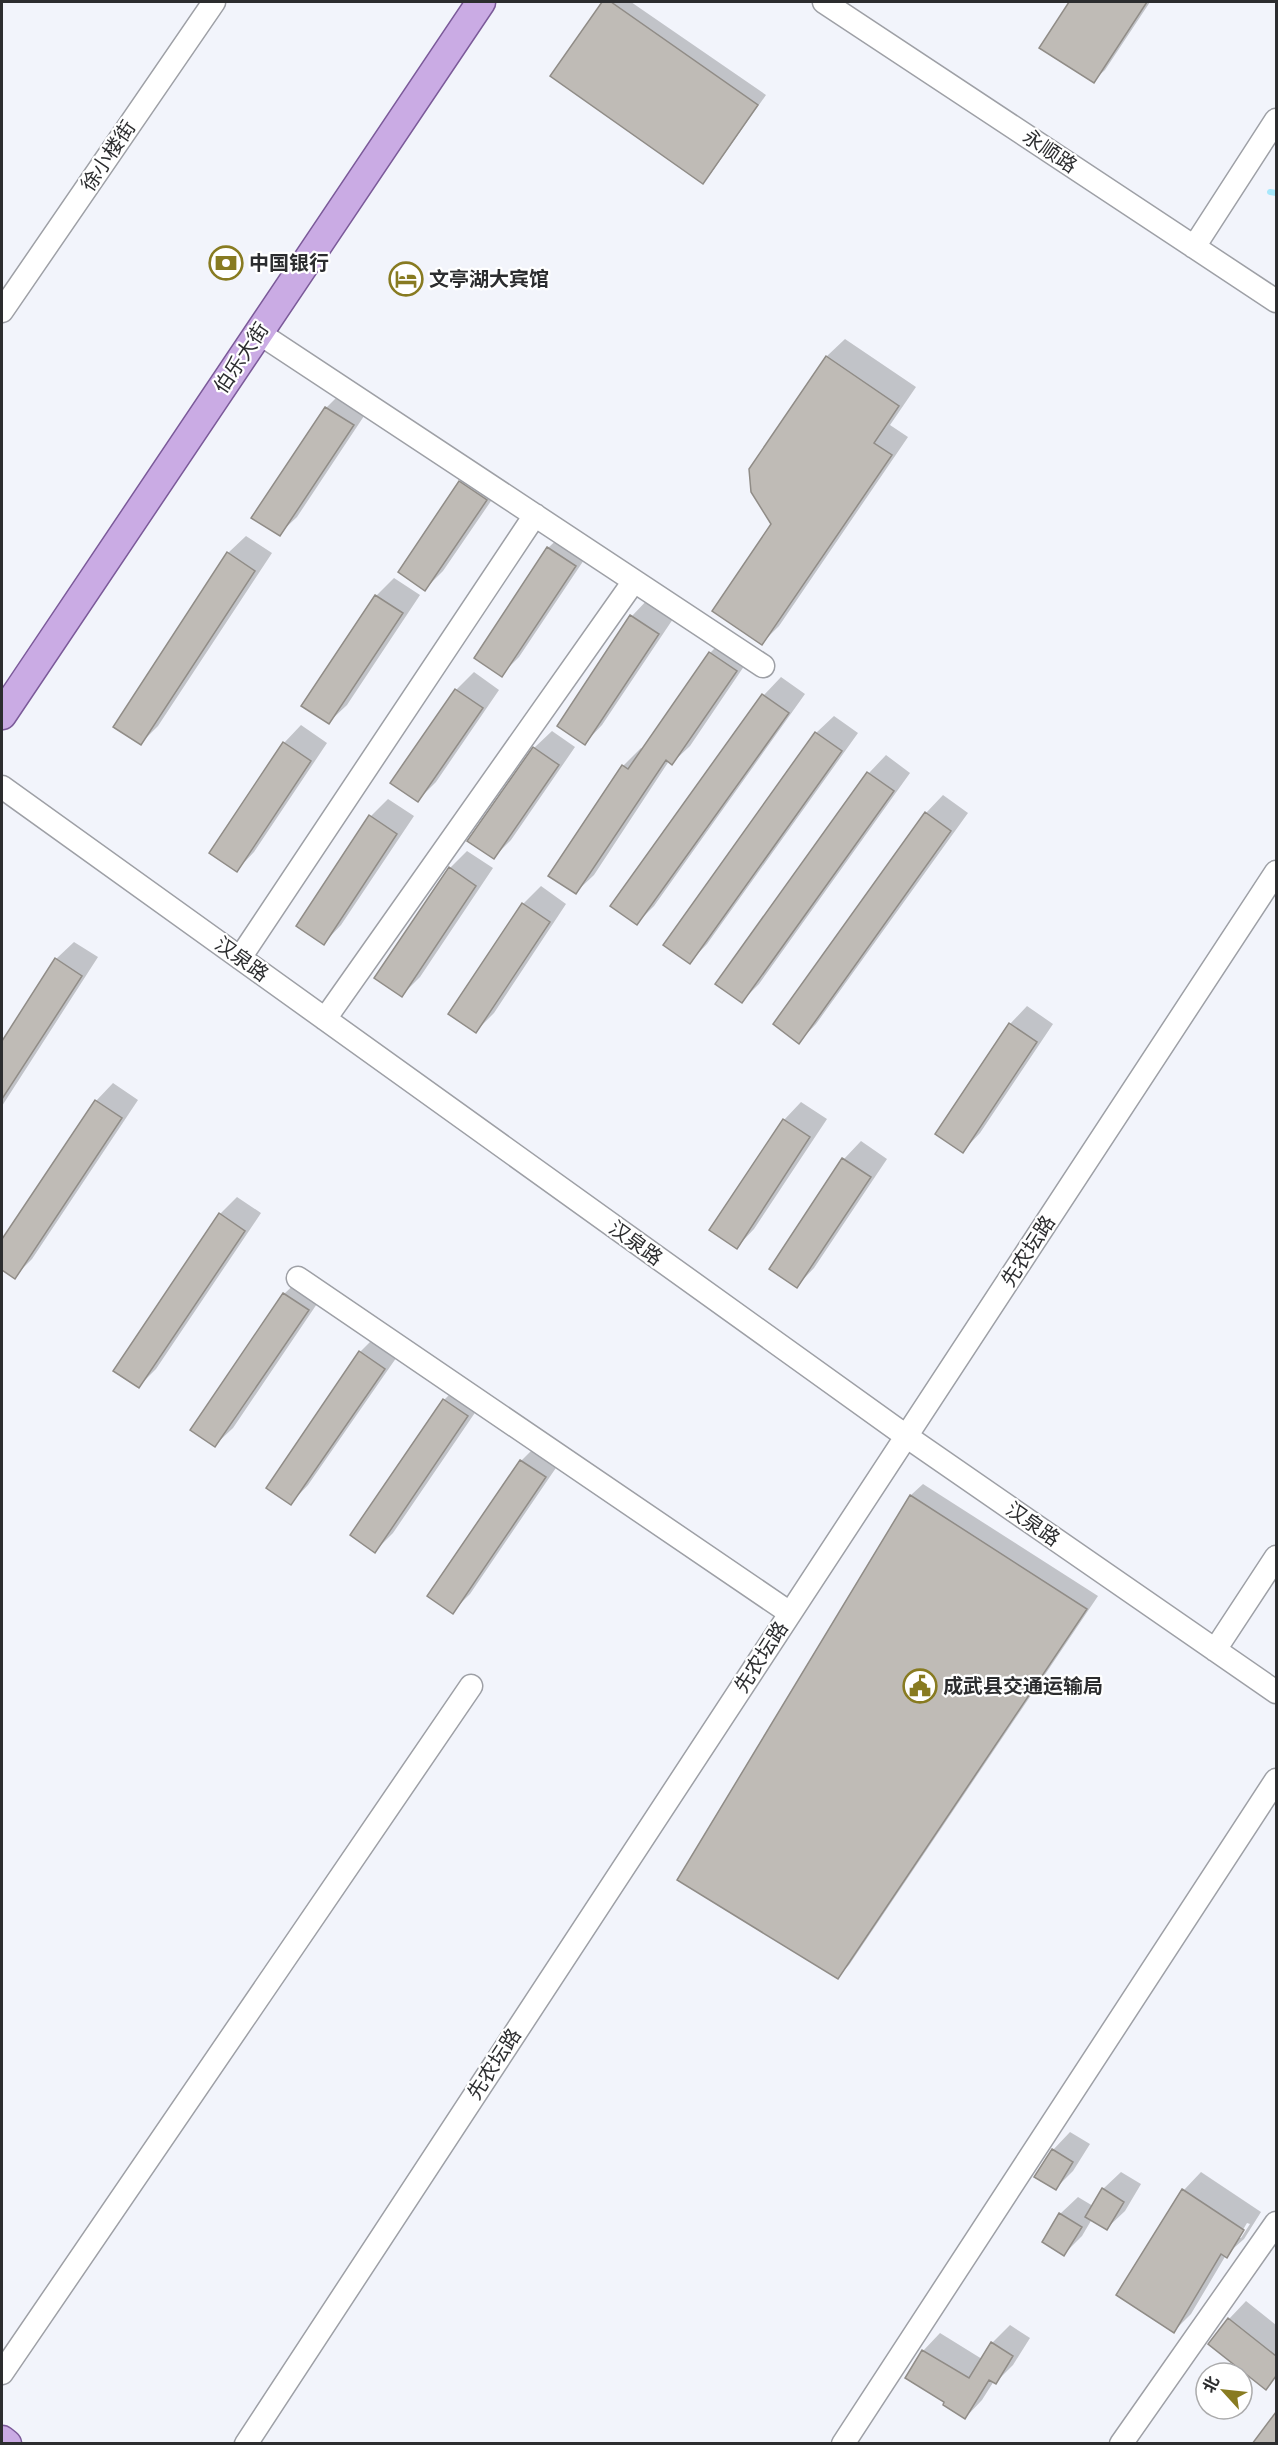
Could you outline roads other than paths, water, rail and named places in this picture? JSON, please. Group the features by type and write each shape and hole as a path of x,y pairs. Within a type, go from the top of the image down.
{"main road":[{"name":"伯乐大街","path":"2,716 481,2"},
{"path":"2,2440 7,2444"}],"street":[{"name":"徐小楼街","path":"2,311 214,2"},
{"name":"永顺路","path":"824,2 1276,301"},
{"path":"1194,247 1276,120"},
{"path":"259,333 763,666"},
{"path":"240,958 535,515"},
{"path":"325,1019 634,581"},
{"name":"汉泉路","path":"2,787 906,1436 1276,1692"},
{"name":"先农坛路","path":"246,2444 1276,872"},
{"path":"298,1278 790,1613"},
{"path":"1215,1650 1276,1557"},
{"path":"2,2373 471,1686"},
{"path":"843,2444 1276,1780"},
{"path":"1121,2444 1276,2223"}],"waterway":[{"path":"1270,192 1276,193"}],"place":[{"name":"中国银行","path":"226,263"},
{"name":"文亭湖大宾馆","path":"406,279"},
{"name":"成武县交通运输局","path":"920,1686"}]}
